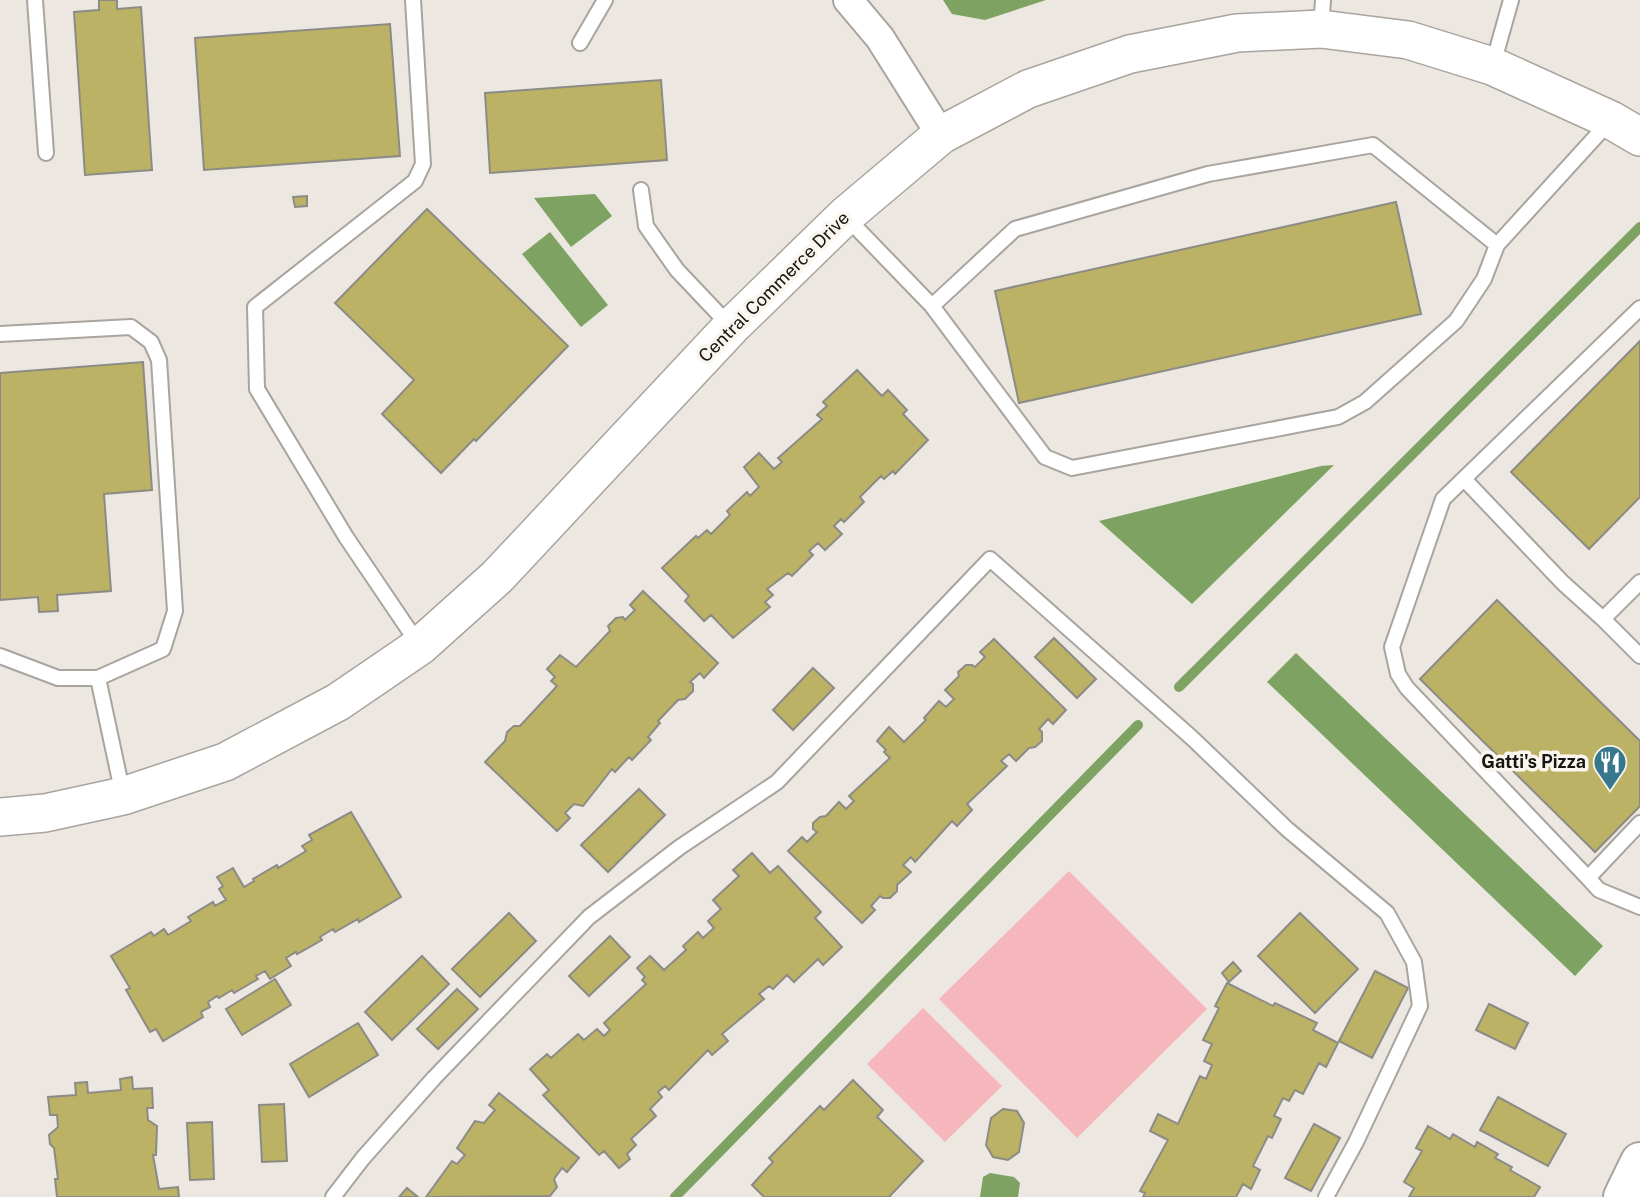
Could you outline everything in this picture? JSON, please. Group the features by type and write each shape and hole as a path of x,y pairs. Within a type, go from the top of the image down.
{"main road":[{"path":"1623,1197 1640,1161"}],"street":[{"path":"848,0 880,38 941,135"},
{"name":"Central Commerce Drive","path":"0,817 45,813 123,796 225,762 338,702 420,646 497,577 731,327 845,216 941,135 1028,89 1130,54 1322,15 1492,65 1625,129"}],"lane":[{"path":"35,0 46,153"},
{"path":"413,0 423,164 415,181 255,307 257,389 346,537 420,646"},
{"path":"580,43 605,0"},
{"path":"1492,65 1511,0"},
{"path":"845,216 932,306 1045,457 1072,468 1338,417 1365,402 1456,321 1484,279 1497,245 1625,129"},
{"path":"932,306 1015,229 1208,174 1373,145 1497,245"},
{"path":"641,190 646,226 677,270 731,327"},
{"path":"1640,308 1443,499 1392,647 1398,674 1407,688 1599,890 1640,907"},
{"path":"0,334 131,327 151,342 159,360 175,611 163,649 97,678 58,678 0,656"},
{"path":"1464,479 1563,583 1640,656"},
{"path":"333,1197 363,1158 434,1078 589,917 680,847 778,782 990,559 1192,738 1287,829 1387,913 1414,962 1420,1006 1356,1142 1326,1197"},
{"path":"1603,619 1640,582"},
{"path":"97,678 123,796"},
{"path":"1588,878 1640,824"}],"shaded area":[{"path":"943,0 1046,0 985,20 952,14"},
{"path":"595,194 612,216 571,247 534,198"},
{"path":"550,232 608,305 581,327 522,254"},
{"path":"1334,465 1192,604 1099,521 1321,466"},
{"path":"1296,653 1603,946 1575,976 1267,682"},
{"path":"1069,871 1207,1009 1077,1138 939,999"},
{"path":"923,1008 1002,1086 945,1142 867,1064"},
{"path":"990,1173 1014,1177 1020,1183 1018,1197 980,1197 983,1177"}],"building":[{"path":"99,0 117,0 117,9 141,7 152,170 85,175 74,12 99,10"},
{"path":"390,24 400,156 204,170 195,38"},
{"path":"661,80 667,160 490,173 485,93"},
{"path":"307,196 307,206 295,207 293,197"},
{"path":"1396,202 1421,314 1019,403 995,291"},
{"path":"427,209 568,346 476,441 474,439 441,473 382,414 414,380 335,303"},
{"path":"1640,341 1640,497 1589,549 1511,472"},
{"path":"143,362 152,490 104,494 111,591 57,595 58,611 39,612 38,597 0,600 0,373"},
{"path":"857,370 882,396 888,390 907,410 903,414 928,440 895,474 893,471 884,479 881,476 860,497 864,502 844,522 841,519 834,526 842,534 825,550 818,543 809,551 813,555 792,576 788,573 767,589 773,595 765,602 770,607 733,638 711,615 704,621 685,601 689,596 662,568 696,536 698,538 707,530 711,534 730,515 727,511 747,492 750,496 759,487 744,467 759,453 774,469 782,462 778,458 822,419 817,415 827,406 823,402"},
{"path":"643,591 718,663 704,678 700,673 690,682 693,684 693,691 685,699 678,700 658,721 660,723 648,737 651,740 632,760 629,757 615,772 612,769 583,806 574,804 565,813 570,818 557,831 485,762 505,741 507,732 514,726 520,726 557,686 551,681 555,677 547,669 560,655 576,667 610,631 608,626 616,618 623,617 625,620 635,610 630,605"},
{"path":"1497,600 1640,741 1640,806 1595,852 1420,679"},
{"path":"1054,638 1096,679 1077,698 1035,657"},
{"path":"994,639 1066,710 1053,724 1048,719 1039,729 1042,732 1042,741 1035,747 1029,748 1016,761 1009,754 1001,761 1007,766 967,804 972,810 957,826 952,821 915,862 911,857 903,865 911,872 897,885 897,891 890,898 880,896 871,906 875,910 862,923 788,851 802,837 807,842 817,832 813,829 813,823 826,816 839,802 846,809 854,801 849,796 890,758 877,741 889,727 904,742 926,720 924,718 939,701 946,707 954,699 945,690 966,665 975,667 985,657 980,652"},
{"path":"813,668 834,688 793,730 773,710"},
{"path":"639,789 665,815 608,872 581,845"},
{"path":"351,812 401,897 359,922 358,919 335,932 333,929 320,937 322,940 286,958 291,966 270,979 265,971 256,976 258,979 234,993 232,990 219,998 217,996 208,1002 210,1007 201,1012 203,1017 163,1041 156,1029 150,1032 126,990 130,988 111,956 151,932 154,936 164,929 168,935 191,921 188,917 213,902 215,906 226,900 219,889 223,886 217,877 233,868 244,887 277,865 278,868 306,851 302,846 312,840 309,835"},
{"path":"752,853 770,873 778,866 821,912 815,918 842,947 823,965 818,959 794,982 787,975 773,989 769,986 759,994 764,999 722,1034 728,1041 712,1055 708,1050 669,1090 665,1086 658,1092 662,1097 650,1109 656,1116 631,1139 636,1145 627,1154 630,1159 619,1168 604,1151 599,1155 543,1095 549,1090 530,1069 547,1054 551,1058 578,1034 584,1040 597,1029 604,1036 610,1030 604,1023 646,984 642,980 645,977 637,968 650,956 664,970 686,950 683,946 698,932 703,938 714,928 708,921 721,909 713,900 739,876 733,870"},
{"path":"509,913 536,941 480,997 452,969"},
{"path":"1300,913 1358,969 1315,1013 1258,956"},
{"path":"610,936 630,957 589,996 569,976"},
{"path":"422,956 449,984 392,1040 365,1012"},
{"path":"1233,962 1241,971 1229,982 1222,973"},
{"path":"1375,971 1408,988 1372,1058 1339,1041"},
{"path":"275,979 291,1005 242,1035 226,1009"},
{"path":"1227,983 1273,1006 1275,1003 1317,1023 1313,1030 1338,1043 1326,1067 1319,1063 1303,1094 1295,1090 1289,1101 1283,1098 1274,1116 1281,1119 1272,1138 1268,1136 1253,1166 1260,1170 1251,1189 1243,1184 1236,1197 1143,1197 1145,1193 1140,1191 1168,1140 1150,1131 1158,1114 1178,1124 1200,1076 1206,1079 1212,1065 1204,1061 1212,1044 1203,1040 1219,1008 1215,1006"},
{"path":"457,989 478,1009 438,1049 417,1029"},
{"path":"1489,1004 1528,1023 1515,1049 1476,1030"},
{"path":"358,1023 378,1055 309,1097 290,1064"},
{"path":"132,1077 133,1089 152,1088 153,1108 147,1108 148,1120 157,1126 156,1155 153,1155 159,1189 178,1187 179,1197 57,1197 54,1148 50,1144 49,1135 58,1127 57,1115 50,1115 48,1097 76,1095 75,1083 87,1082 88,1093 121,1090 120,1079"},
{"path":"853,1080 883,1110 877,1117 923,1161 889,1197 764,1197 752,1185 773,1162 769,1158 820,1106 824,1110"},
{"path":"499,1093 579,1158 567,1172 562,1168 554,1179 557,1187 550,1196 426,1197 452,1161 457,1164 465,1155 457,1148 475,1121 484,1123 495,1110 489,1105"},
{"path":"1498,1097 1566,1134 1548,1166 1480,1130"},
{"path":"284,1104 287,1161 262,1162 259,1105"},
{"path":"1003,1109 1017,1111 1024,1123 1019,1152 1008,1160 993,1157 986,1145 991,1118"},
{"path":"212,1122 214,1179 190,1180 187,1123"},
{"path":"1314,1124 1340,1138 1311,1191 1285,1178"},
{"path":"1428,1126 1450,1139 1453,1134 1475,1147 1477,1142 1498,1154 1495,1158 1512,1167 1510,1170 1540,1187 1534,1197 1409,1197 1414,1188 1404,1182 1422,1151 1416,1148"},
{"path":"407,1188 418,1197 399,1197"}],"waterway":[{"path":"1179,687 1640,227"},
{"path":"675,1197 1138,725"}],"place":[{"name":"Gatti's Pizza","path":"1610,792"}]}
